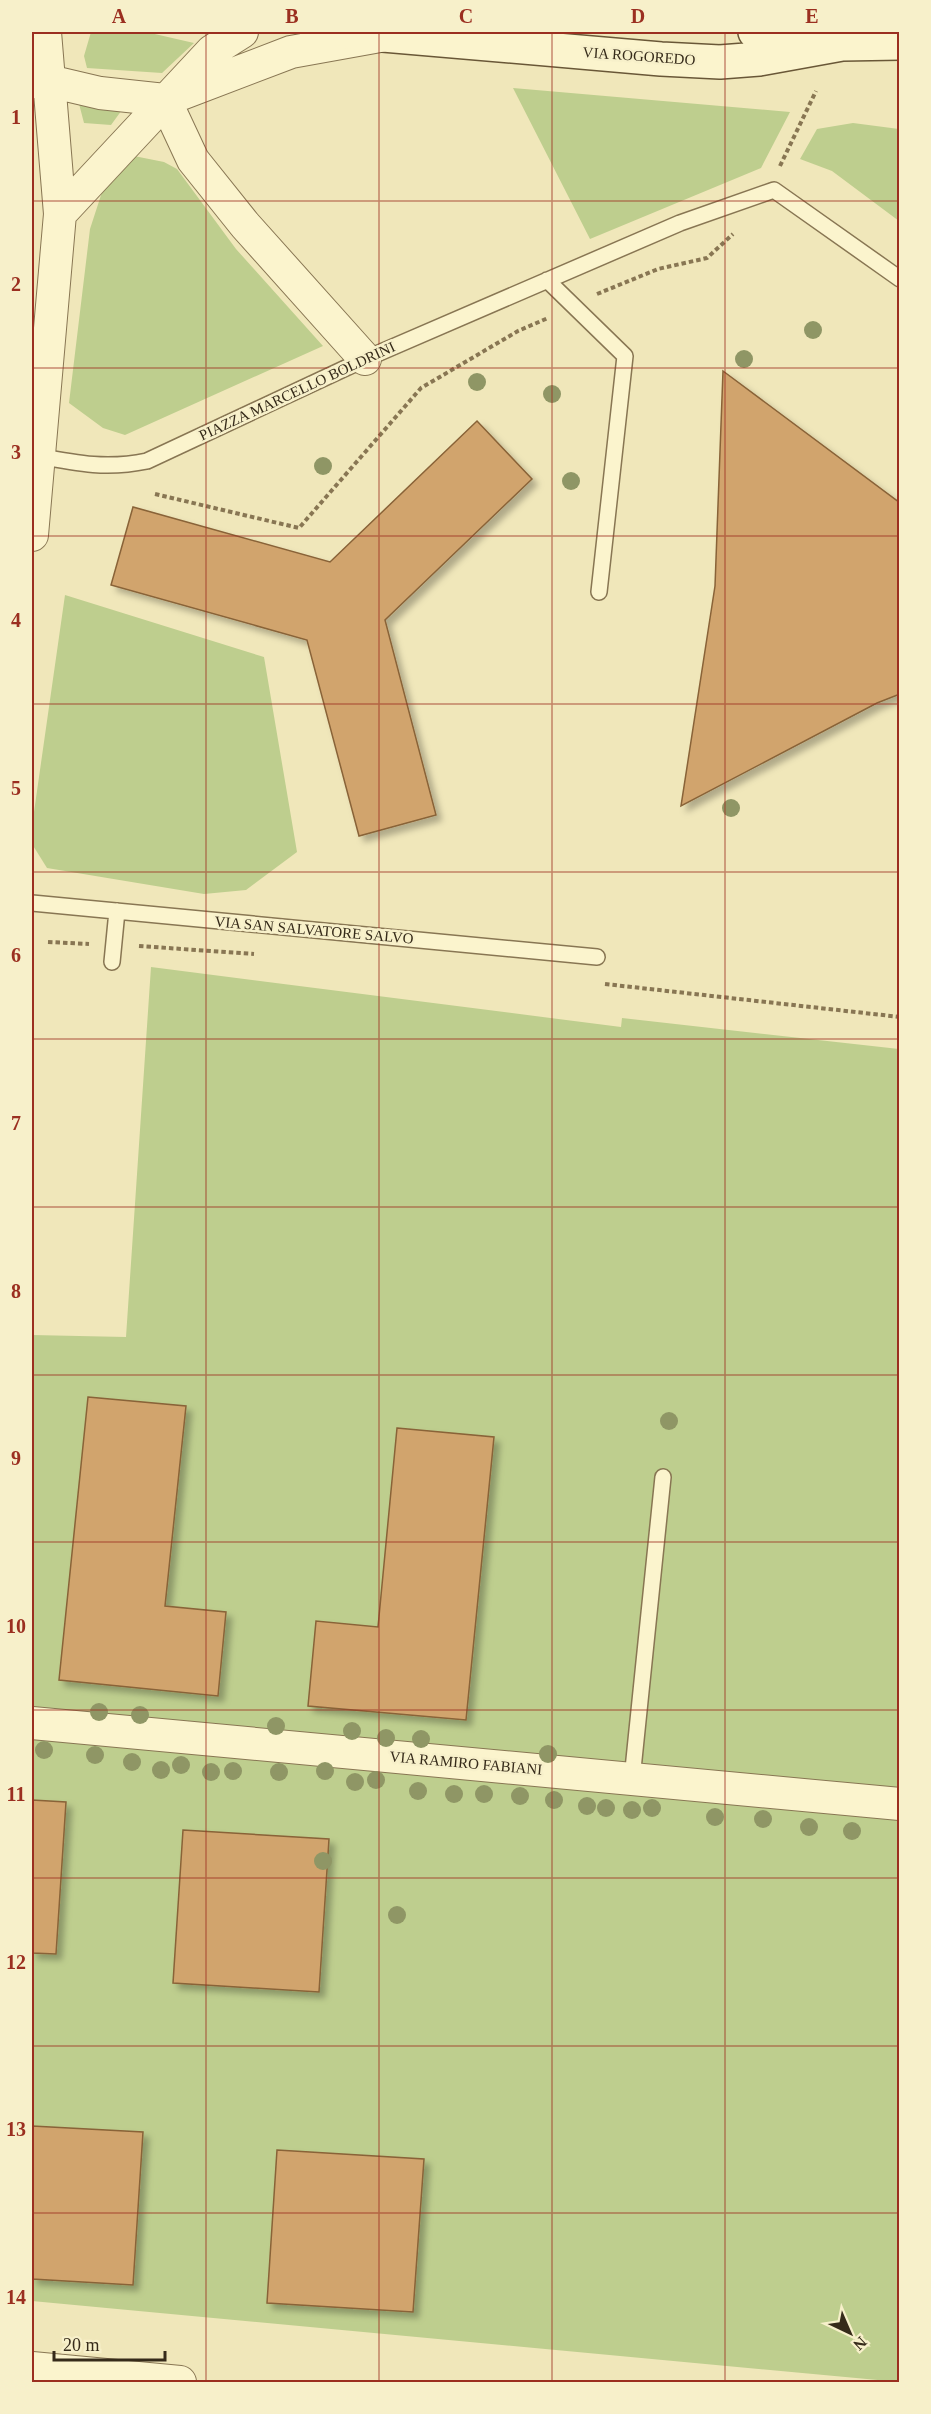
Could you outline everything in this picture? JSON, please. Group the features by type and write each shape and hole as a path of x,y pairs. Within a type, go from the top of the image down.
{"street":[{"path":"32,535 60,214 40,81 45,32"},
{"path":"60,214 212,51 242,32"},
{"name":"VIA ROGOREDO","path":"348,32 720,62 759,59 842,44"},
{"path":"755,32 842,44 884,40"},
{"path":"40,81 100,93 165,100 291,52 383,35"},
{"path":"165,100 193,160 245,225 365,358"},
{"name":"VIA RAMIRO FABIANI","path":"32,1723 900,1804"},
{"path":"32,2368 180,2382"}],"lane":[{"path":"769,191 900,279"},
{"name":"PIAZZA MARCELLO BOLDRINI","path":"39,456 81,465 117,467 147,461 365,358 680,223 769,191"},
{"path":"547,280 625,356 599,592"},
{"name":"VIA SAN SALVATORE SALVO","path":"32,903 597,957"},
{"path":"112,962 117,911"},
{"path":"632,1779 663,1477"}],"path":[{"path":"155,494 299,528 421,388 518,331 574,307 588,298 658,269 707,258 735,232 769,191 816,91"}],"green space":[{"path":"91,32 146,32 194,43 162,73 87,68 84,56"},
{"path":"513,88 790,112 761,168 590,239"},
{"path":"77,96 127,103 111,125 84,123"},
{"path":"853,123 899,129 899,221 832,171 800,159 817,129"},
{"path":"134,156 164,162 177,169 236,249 323,346 125,435 103,428 69,403 90,229 103,189"},
{"path":"65,595 264,657 297,852 246,890 204,894 47,868 32,844 32,826"},
{"path":"151,967 621,1027 622,1018 899,1049 899,2382 32,2301 32,1335 126,1337"}],"building":[{"path":"723,371 900,503 900,694 877,703 681,806 715,586"},
{"path":"477,421 532,479 385,620 436,815 359,836 307,640 111,585 133,507 330,562"},
{"path":"88,1397 186,1406 165,1606 226,1612 218,1696 59,1680"},
{"path":"397,1428 494,1437 466,1720 308,1706 316,1621 378,1627"},
{"path":"32,1800 66,1802 56,1954 32,1953"},
{"path":"183,1830 329,1839 319,1992 173,1983"},
{"path":"32,2126 143,2132 133,2285 32,2279"},
{"path":"277,2150 424,2159 413,2312 267,2303"}]}
